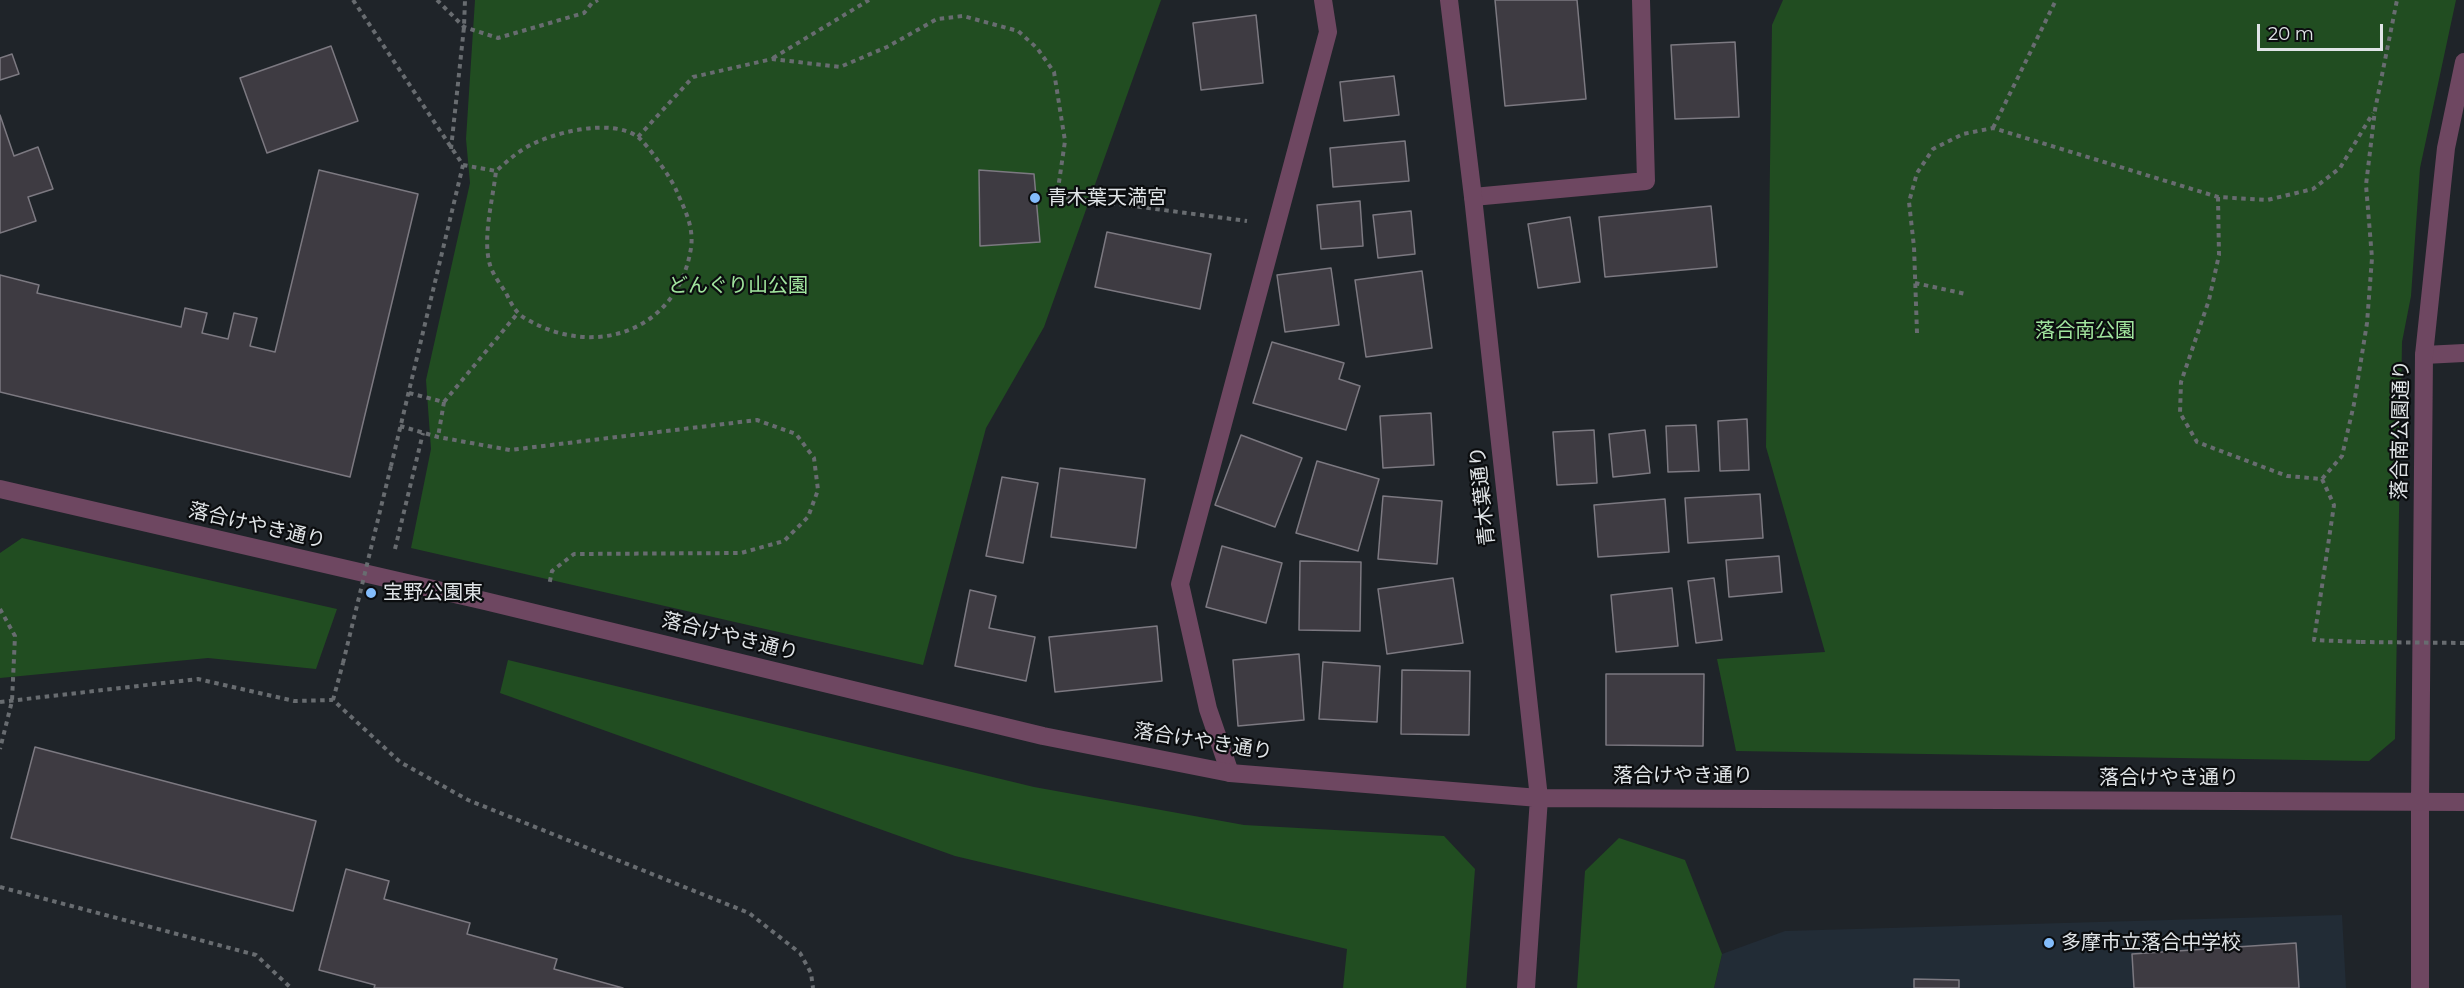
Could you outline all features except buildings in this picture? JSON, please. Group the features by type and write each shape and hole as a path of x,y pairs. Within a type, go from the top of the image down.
{"street":[{"path":"1230,773 1208,710 1180,584 1328,32 1323,0"},
{"name":"青木葉通り","path":"1449,0 1539,798 1526,988"},
{"path":"1473,197 1646,182 1641,0"},
{"name":"落合南公園通り","path":"2420,988 2424,355 2446,148 2464,62"},
{"path":"2424,355 2464,353"},
{"name":"落合けやき通り","path":"0,489 485,601 1043,736 1230,773 1539,798 2464,802"}],"path":[{"path":"353,0 463,165 496,171"},
{"path":"437,0 464,27 498,38 584,12 591,3 598,0"},
{"path":"451,149 465,0"},
{"path":"638,136 693,77 772,58 869,0"},
{"path":"1993,128 2056,0"},
{"path":"2322,479 2342,456 2354,404 2367,323 2372,258 2366,185 2375,110 2397,0"},
{"path":"772,58 840,67 887,47 937,19 963,16 1018,31 1037,48 1054,72 1065,141 1057,196 1276,225"},
{"path":"1917,333 1909,202 1917,173 1933,149 1963,134 1993,128 2218,197 2267,200 2313,189 2340,168 2375,110"},
{"path":"602,128 623,130 638,136 672,180 691,223 691,248 676,293 634,328 607,338 573,338 540,327 518,314 490,266 487,236 496,171 525,148 559,132 602,128"},
{"path":"333,699 463,165"},
{"path":"2218,197 2219,255 2209,300 2181,382 2180,413 2197,442 2287,476 2322,479"},
{"path":"1915,283 1966,294"},
{"path":"438,437 444,402 518,314"},
{"path":"409,393 444,402"},
{"path":"400,426 438,437 510,450 757,420 796,435 814,458 818,490 808,517 784,541 741,553 574,554 552,571 548,588"},
{"path":"394,553 423,433"},
{"path":"2322,479 2334,505 2314,640 2464,643"},
{"path":"0,609 15,636 12,701 0,749"},
{"path":"0,702 198,679 294,700 333,699 400,762 468,800 748,913 800,953 811,973 813,988"},
{"path":"0,887 256,955 291,988"}],"shaded area":[{"name":"多摩市立落合中学校","path":"2342,915 2346,988 1714,988 1722,954 1785,931"}],"green space":[{"name":"どんぐり山公園","path":"475,0 1161,0 1044,327 986,428 923,665 411,548 431,449 426,380 470,183 466,139"},
{"name":"落合南公園","path":"1783,0 2456,0 2420,168 2411,296 2402,342 2395,739 2369,761 1736,751 1717,659 1825,652 1766,447 1772,25"},
{"path":"22,538 337,609 316,669 208,658 0,678 0,553"},
{"path":"508,660 1034,787 1244,825 1444,836 1475,869 1466,988 1343,988 1347,949 955,856 500,693"},
{"path":"1619,838 1685,860 1722,954 1714,988 1577,988 1585,871"}],"place":[{"name":"青木葉天満宮","path":"1035,198"},
{"name":"宝野公園東","path":"371,593"},
{"name":"多摩市立落合中学校","path":"2049,943"}]}
